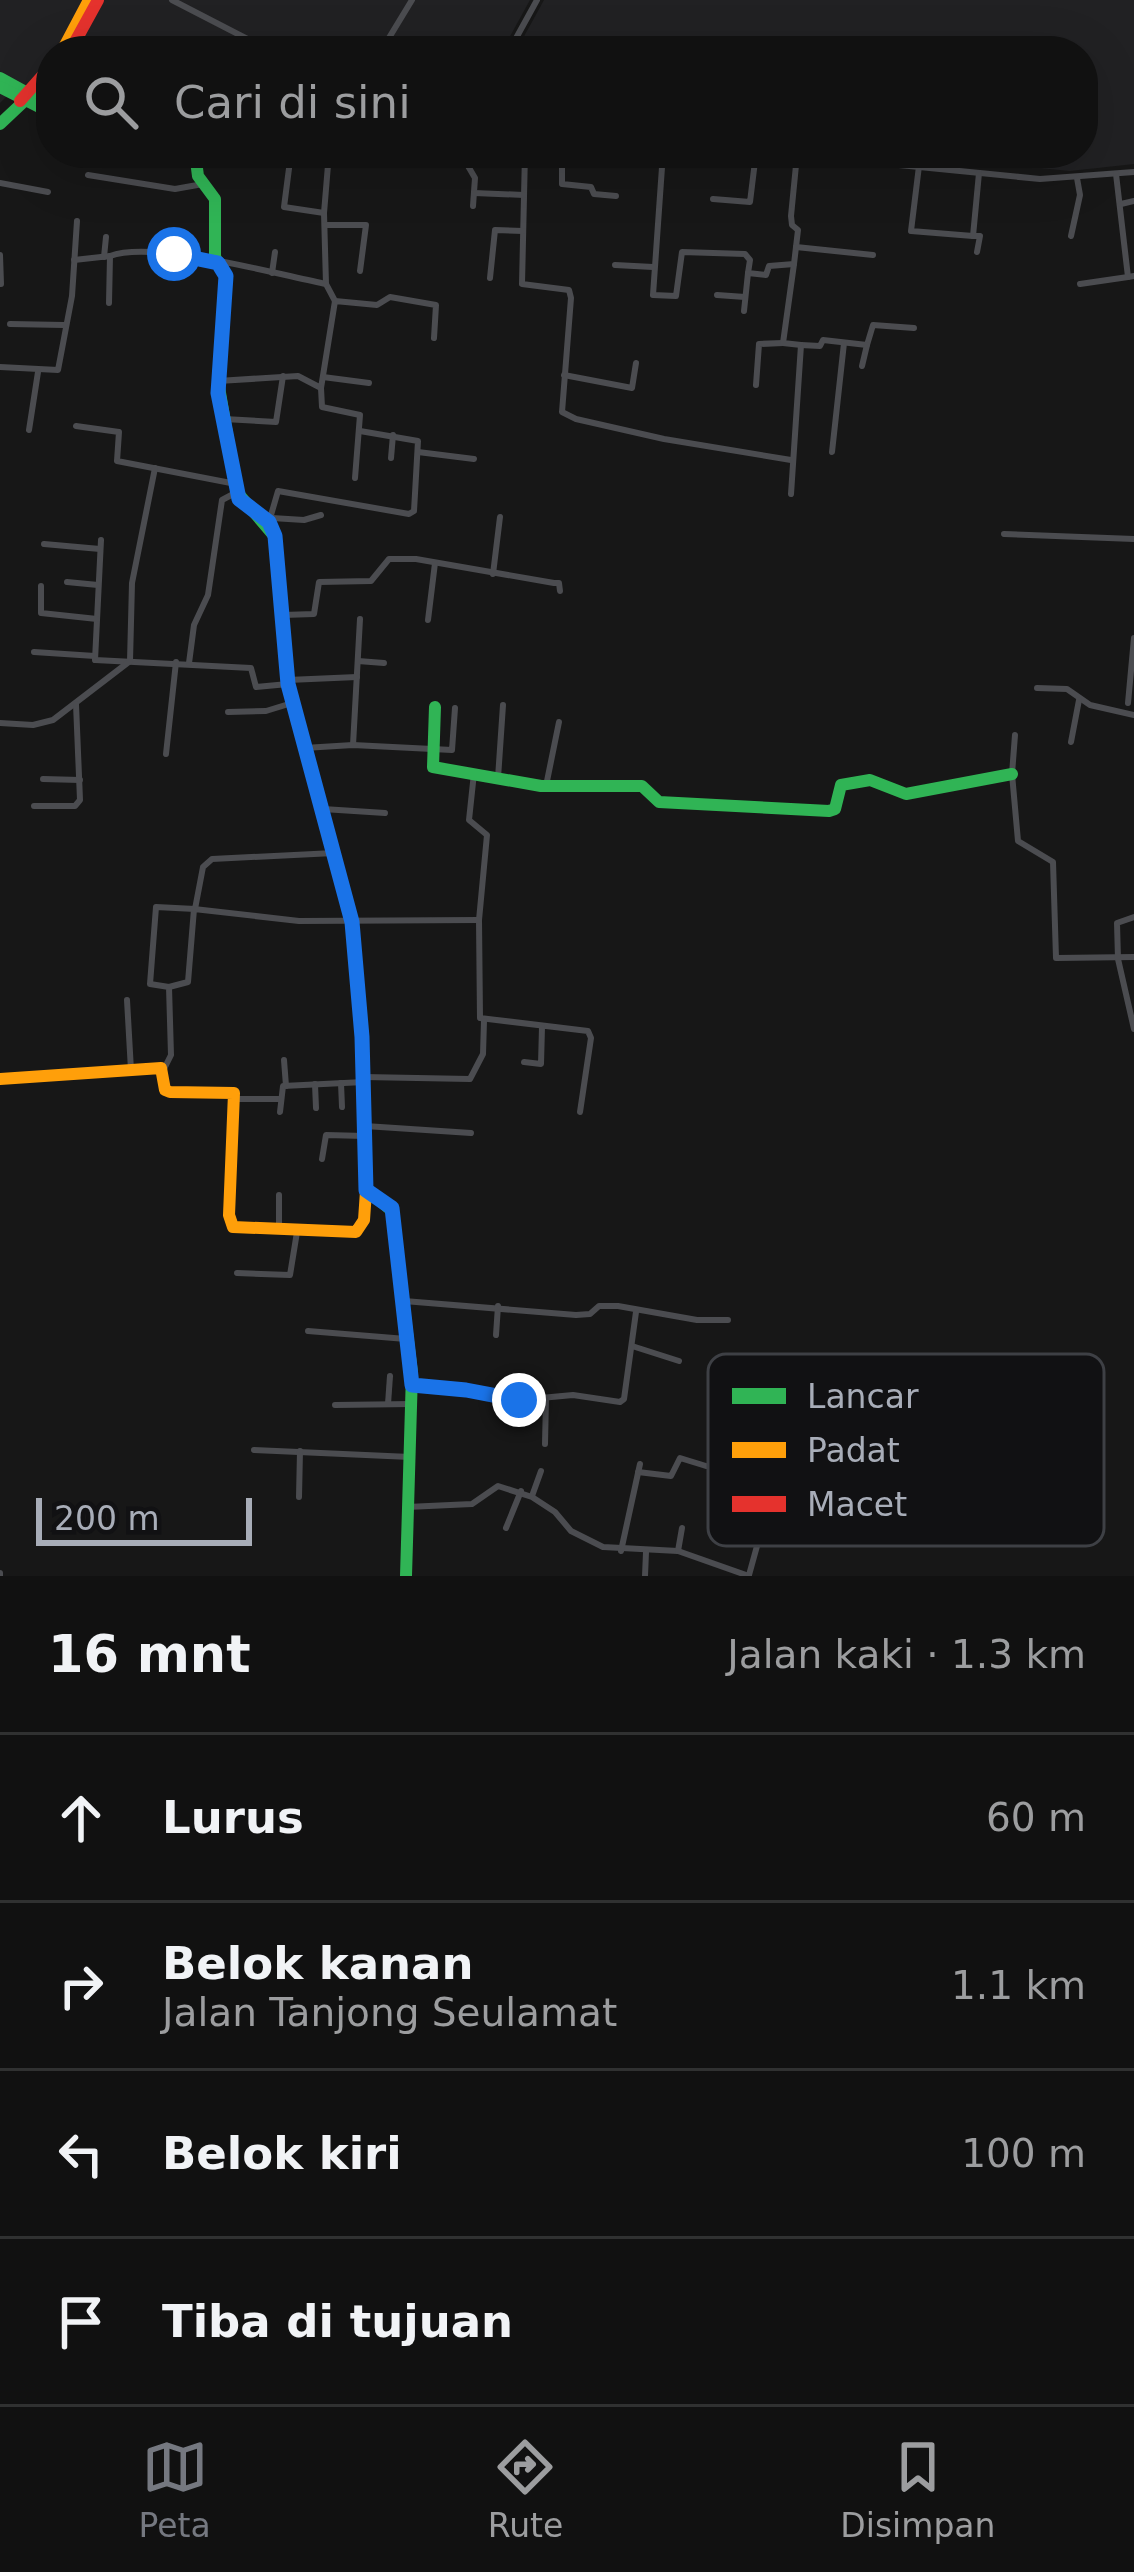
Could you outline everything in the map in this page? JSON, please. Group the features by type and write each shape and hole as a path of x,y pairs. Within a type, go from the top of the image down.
{"street":[{"path":"74,36 93,0"},
{"path":"172,0 242,36"},
{"path":"390,36 412,0"},
{"path":"517,36 537,0"},
{"path":"0,78 31,102"},
{"path":"0,87 31,102"},
{"path":"0,124 31,102"},
{"path":"197,168 214,199 218,263 226,280 218,381 237,488 243,503 270,520"},
{"path":"289,168 284,207 324,213"},
{"path":"328,168 326,284 335,301 322,376 322,407 358,413 355,478"},
{"path":"469,168 475,178 473,206"},
{"path":"525,168 522,284 568,290 571,298 562,412 664,440 791,460"},
{"path":"562,168 562,184 616,196"},
{"path":"662,168 653,295 676,296 682,252 745,254 750,260 744,310"},
{"path":"712,199 750,202 754,168"},
{"path":"783,343 798,230 790,216 795,168"},
{"path":"919,168 911,231 980,236 977,252"},
{"path":"936,168 1077,178 1134,172"},
{"path":"973,236 979,173"},
{"path":"1079,284 1131,276 1116,174"},
{"path":"88,176 175,189 203,184"},
{"path":"1071,236 1080,195 1077,178"},
{"path":"0,183 48,192"},
{"path":"474,193 524,195"},
{"path":"1121,204 1134,201"},
{"path":"0,367 56,371 72,296 77,221"},
{"path":"326,225 366,225 360,271"},
{"path":"490,278 495,230 523,231"},
{"path":"106,237 109,303"},
{"path":"796,247 873,255"},
{"path":"74,260 157,251 326,284"},
{"path":"272,273 275,252"},
{"path":"0,255 1,284"},
{"path":"748,273 766,275 769,266 794,264"},
{"path":"615,265 653,267"},
{"path":"718,296 745,297"},
{"path":"335,301 380,305 390,297 436,304 434,338"},
{"path":"10,324 64,326"},
{"path":"862,366 872,326 914,328"},
{"path":"756,386 759,344 820,346 823,340 868,345"},
{"path":"832,452 844,343"},
{"path":"791,494 801,345"},
{"path":"564,375 632,388 636,363"},
{"path":"29,430 38,372"},
{"path":"224,419 276,422 284,376"},
{"path":"218,381 299,376 321,388"},
{"path":"322,376 369,383"},
{"path":"76,426 121,434 116,460 237,488"},
{"path":"170,987 171,1055 164,1071 165,1090 230,1091 233,1099 232,1228 356,1232 364,1220 366,1190 364,1079 352,922 287,682 270,520 278,491 410,514 417,498 416,439 360,431"},
{"path":"392,458 393,435"},
{"path":"418,452 474,459"},
{"path":"130,661 132,583 155,467"},
{"path":"189,663 194,625 208,595 222,500 237,488"},
{"path":"270,520 321,515"},
{"path":"493,574 500,517"},
{"path":"1004,535 1134,538"},
{"path":"44,544 100,545 94,656"},
{"path":"279,616 314,614 321,581 370,582 389,559 559,584 560,591"},
{"path":"428,620 435,563"},
{"path":"67,582 98,585"},
{"path":"41,586 40,613 97,619"},
{"path":"353,745 360,619"},
{"path":"1128,703 1134,638"},
{"path":"34,652 251,668 256,687 356,677"},
{"path":"0,723 44,724 130,661"},
{"path":"166,754 176,662"},
{"path":"358,662 385,663"},
{"path":"1037,688 1067,689 1079,700 1134,715"},
{"path":"1071,742 1079,700"},
{"path":"227,712 266,711 292,703"},
{"path":"34,806 79,804 76,704"},
{"path":"498,778 502,705"},
{"path":"434,706 433,766 546,786 642,786 658,802 829,811 835,809 841,785 874,781 895,794 906,794 946,790 970,780 1012,773"},
{"path":"304,748 453,748 454,708"},
{"path":"546,786 559,722"},
{"path":"1015,735 1012,773 1019,844 1053,862 1056,958 1134,957"},
{"path":"280,1112 281,1089 286,1086 364,1079 470,1079 483,1054 479,920 487,835 469,820 474,773"},
{"path":"43,778 80,780"},
{"path":"320,809 385,813"},
{"path":"334,853 209,860 203,867 194,909 188,982 170,987 150,984 155,910 159,907 194,909 352,922 479,920"},
{"path":"1134,917 1117,923 1118,959 1134,1029"},
{"path":"127,1000 131,1070"},
{"path":"484,1021 591,1034 580,1112"},
{"path":"524,1062 542,1062 542,1027"},
{"path":"284,1060 286,1086"},
{"path":"0,1079 164,1071"},
{"path":"341,1083 342,1107"},
{"path":"316,1084 316,1108"},
{"path":"233,1099 280,1100"},
{"path":"322,1159 326,1135 471,1132"},
{"path":"366,1190 392,1208 412,1385 406,1576"},
{"path":"279,1195 279,1230"},
{"path":"237,1274 290,1276 297,1232"},
{"path":"401,1301 576,1315 590,1314 599,1306 728,1320"},
{"path":"496,1335 498,1306"},
{"path":"412,1385 519,1400 573,1395 622,1402 636,1312"},
{"path":"308,1331 406,1339"},
{"path":"632,1346 679,1361"},
{"path":"388,1404 390,1376"},
{"path":"545,1444 546,1398"},
{"path":"335,1406 412,1404"},
{"path":"254,1450 410,1457"},
{"path":"299,1497 300,1451"},
{"path":"621,1550 639,1468 671,1476 680,1458 706,1466"},
{"path":"532,1497 541,1471"},
{"path":"407,1507 472,1504 494,1486 532,1497 555,1512 571,1531 603,1547 678,1552 749,1576 757,1546"},
{"path":"506,1528 521,1492"},
{"path":"678,1552 682,1528"},
{"path":"646,1552 646,1576"}],"shaded area":[{"path":"0,0 530,0 510,36 36,36 36,104 8,95 0,103"},
{"path":"544,0 1134,0 1134,164 1098,168 1098,36 524,36"}],"traffic: fast":[{"path":"0,78 31,95"},
{"path":"0,87 36,105"},
{"path":"0,124 36,90"},
{"path":"197,168 215,199 215,257 226,276 218,381 237,492 275,537 288,684 352,923 362,1037 366,1189 392,1211 412,1373 406,1576"},
{"path":"435,707 433,767 541,786 642,786 659,802 829,811 835,809 841,785 870,780 906,794 1012,774"}],"traffic: slow":[{"path":"70,36 89,0"},
{"path":"0,1079 161,1068 165,1090 170,1092 234,1093 229,1215 233,1227 356,1232 364,1220 366,1191"}],"traffic: jam":[{"path":"78,36 98,0"},
{"path":"20,101 36,83"}],"route":[{"path":"174,254 218,263 226,276 218,393 239,499 269,522 275,536 288,684 347,891 358,971 366,1190 392,1208 412,1385 519,1400"}]}
